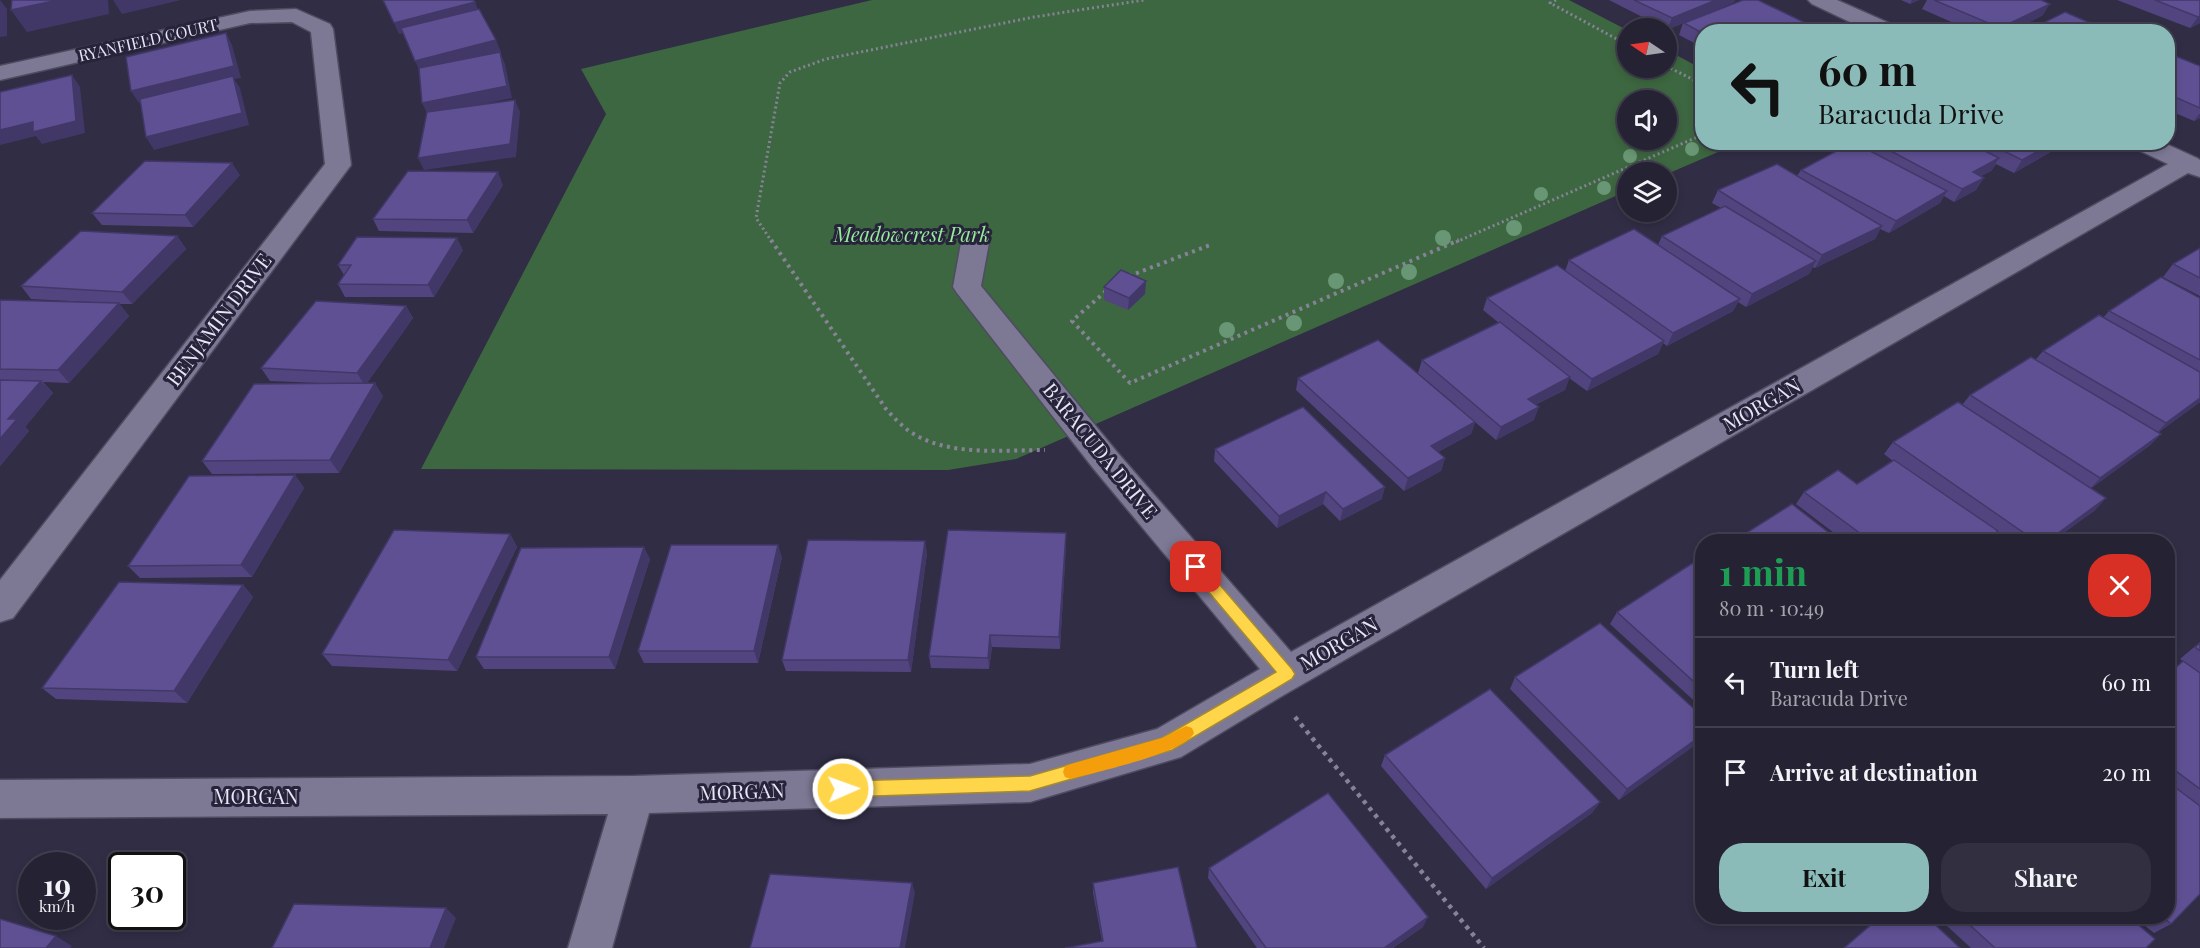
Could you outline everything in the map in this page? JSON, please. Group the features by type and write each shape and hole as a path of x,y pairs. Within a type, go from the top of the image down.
{"street":[{"path":"1819,0 1872,24"},
{"name":"RYANFIELD COURT","path":"0,73 250,16 296,15"},
{"name":"BENJAMIN DRIVE","path":"0,607 338,165 321,29 296,15"},
{"path":"2159,150 2194,166"},
{"name":"MORGAN","path":"0,799 634,795 1030,783 1167,744 1277,679 2194,166"},
{"name":"BARACUDA DRIVE","path":"975,243 967,287 1277,679"},
{"path":"591,948 634,795"}],"path":[{"path":"1045,450 979,449 942,445 911,432 886,409 756,218 780,83 790,72 826,60 1034,17 1144,0"},
{"path":"1556,0 1550,3 1617,39"},
{"path":"1677,72 1695,80"},
{"path":"1110,287 1072,321 1130,383 1695,138"},
{"path":"1128,277 1210,245"},
{"path":"1277,679 1484,948"}],"green space":[{"name":"Meadowcrest Park","path":"872,0 1569,0 1617,25 1617,78 1677,78 1677,55 1695,65 1695,150 1723,150 1677,170 1677,162 1617,162 1617,195 1016,459 948,470 421,469 606,114 581,69"}],"building":[{"path":"12,0 58,0 11,10"},
{"path":"383,0 473,0 475,2 394,23"},
{"path":"1634,0 1716,0 1672,18"},
{"path":"1743,0 1758,0 1808,24 1695,24 1695,29 1684,23"},
{"path":"1934,0 2041,0 2050,4 2008,24 1991,24"},
{"path":"2155,0 2200,0 2200,16 2198,17"},
{"path":"479,9 496,40 415,61 401,28"},
{"path":"2065,12 2093,24 2041,24"},
{"path":"226,33 234,66 131,91 126,57"},
{"path":"500,52 507,86 422,103 419,68"},
{"path":"2175,56 2200,66 2200,108 2175,97"},
{"path":"72,75 76,121 33,132 33,122 0,130 0,92"},
{"path":"233,76 242,113 146,137 140,99"},
{"path":"515,100 510,144 418,158 427,112"},
{"path":"1838,150 1868,150 1947,191 1896,221 1801,170"},
{"path":"1889,150 1983,150 1999,158 1973,172 1984,178 1962,189"},
{"path":"2002,150 2040,150 2022,160"},
{"path":"145,161 232,163 185,215 92,213"},
{"path":"1777,164 1882,226 1822,255 1718,190"},
{"path":"408,171 498,172 467,220 373,219"},
{"path":"1725,206 1816,261 1752,294 1662,236"},
{"path":"1634,229 1740,299 1673,333 1569,260"},
{"path":"81,231 177,236 122,292 21,286"},
{"path":"357,237 457,238 428,285 338,284 351,265 338,265"},
{"path":"2200,248 2200,278 2173,264"},
{"path":"1557,265 1664,341 1592,379 1487,298"},
{"path":"1121,270 1146,281 1129,298 1104,287"},
{"path":"2161,277 2200,298 2200,360 2109,311"},
{"path":"0,300 119,303 58,370 0,369"},
{"path":"316,301 406,306 357,373 261,368"},
{"path":"2099,315 2200,372 2200,398 2166,423 2043,351"},
{"path":"1500,322 1570,377 1528,399 1539,407 1501,427 1422,360"},
{"path":"1378,340 1475,422 1431,446 1445,458 1408,478 1298,378"},
{"path":"2031,357 2161,434 2100,478 1970,395"},
{"path":"0,380 41,381 8,419 17,419 0,439"},
{"path":"375,383 330,460 202,461 254,384"},
{"path":"1958,402 2106,498 2057,534 2025,534 1893,442"},
{"path":"1303,407 1385,487 1343,509 1326,492 1279,516 1215,449"},
{"path":"1894,460 1998,531 1994,534 1861,534 1804,492 1838,470 1857,484"},
{"path":"295,475 241,565 128,566 189,476"},
{"path":"1792,504 1831,534 1745,534"},
{"path":"394,530 510,534 448,660 322,654"},
{"path":"948,530 1066,533 1059,637 990,635 988,658 929,656"},
{"path":"808,540 925,541 908,660 782,660"},
{"path":"671,545 778,545 754,651 638,651"},
{"path":"644,547 609,657 476,657 521,548"},
{"path":"1695,562 1695,683 1617,612"},
{"path":"119,582 243,585 174,691 42,688"},
{"path":"1600,623 1695,710 1695,740 1627,789 1515,677"},
{"path":"2183,661 2200,673 2200,789 2175,770 2175,668"},
{"path":"1490,689 1600,802 1492,878 1385,755"},
{"path":"2175,787 2200,806 2200,894 2175,920"},
{"path":"1328,793 1428,917 1384,948 1266,948 1209,868"},
{"path":"1178,867 1197,948 1065,948 1103,941 1093,883"},
{"path":"770,874 912,883 900,948 750,948"},
{"path":"294,904 446,908 430,948 272,948"},
{"path":"0,919 18,924 18,930 36,930 56,936 46,948 0,948"},
{"path":"1872,924 1934,924 1960,948 1844,948"},
{"path":"1969,924 2137,924 2155,939 2146,948 1995,948"}],"slow traffic":[{"path":"1071,772 1167,744 1186,733"}],"route":[{"path":"843,789 1030,783 1167,744 1287,674 1196,567"}]}
